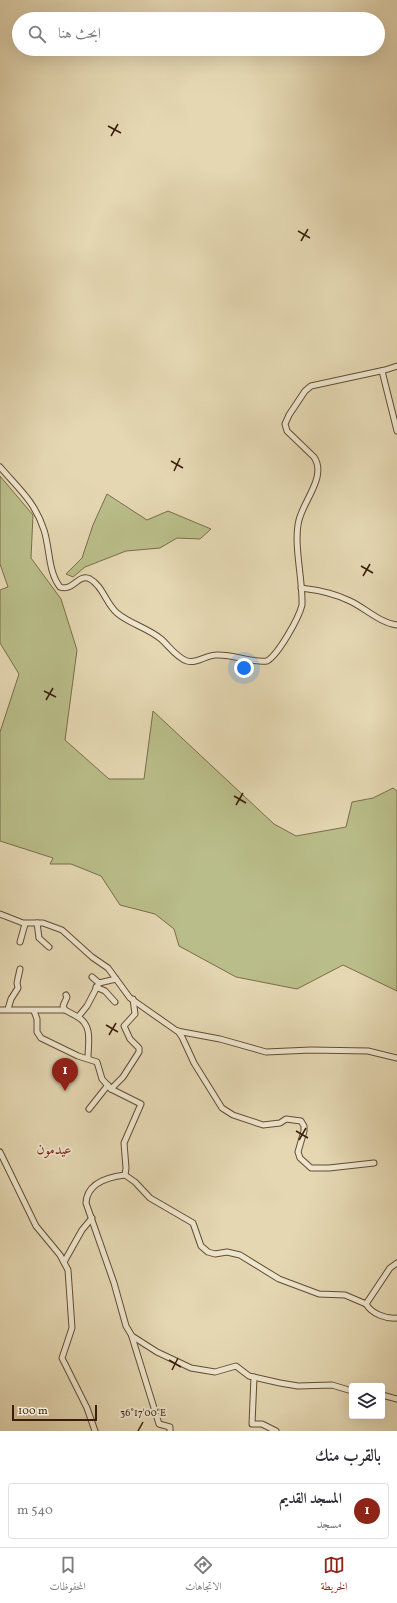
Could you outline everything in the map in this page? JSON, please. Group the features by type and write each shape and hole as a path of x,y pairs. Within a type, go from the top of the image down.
{"street":[{"path":"0,467 35,507 44,531 55,578 60,587 69,588 83,578 89,579 96,584 116,612 130,622 160,638 182,659 187,661 218,655 233,656 255,662 270,660 278,650 301,609 298,535 299,520 317,477 318,465 314,457 307,449 289,434 285,428 286,421 299,400 311,386 382,371 397,366"},
{"path":"382,371 397,431"},
{"path":"301,588 324,591 343,598 374,616 397,625"},
{"path":"0,914 25,924 37,923 51,925 67,933 92,957 108,968 133,999 177,1031 182,1037 194,1063 222,1108 234,1115 263,1125 280,1123 286,1119 301,1121 304,1126 304,1131 298,1152 300,1158 311,1168 329,1168 374,1163"},
{"path":"37,923 39,938 49,947"},
{"path":"20,942 25,924"},
{"path":"8,1009 11,999 18,988 17,983 20,969"},
{"path":"92,977 115,1002"},
{"path":"78,1017 87,1006 98,985 116,979"},
{"path":"65,1010 63,1006 68,997 66,995"},
{"path":"89,1109 109,1087 123,1077 139,1052 139,1048 130,1039 124,1026 136,1014 133,999"},
{"path":"0,1010 65,1010 78,1017 85,1021 89,1028 88,1058"},
{"path":"34,1011 37,1019 38,1034 41,1038 78,1056 94,1060 99,1064 102,1079 109,1087 141,1104 124,1143 126,1168 125,1175"},
{"path":"177,1031 220,1038 266,1052 311,1050 368,1051 397,1058"},
{"path":"0,1152 36,1226 64,1262 68,1275 72,1320 71,1330 62,1358 88,1408 95,1431"},
{"path":"170,1431 170,1428 159,1424 132,1336 126,1326 114,1283 86,1203 89,1190 101,1181 125,1175 135,1182 150,1198 193,1223 201,1246 208,1252 213,1254 227,1252 240,1255 279,1279 319,1294 345,1296 366,1304 372,1311 383,1317 397,1318"},
{"path":"64,1262 82,1230 92,1218"},
{"path":"366,1304 387,1272 397,1263"},
{"path":"132,1336 157,1352 191,1368 215,1372 236,1366 254,1377 298,1386 332,1385 349,1390"},
{"path":"254,1377 252,1424 262,1424 276,1431"},
{"path":"385,1396 397,1399"}],"green space":[{"path":"0,476 33,515 31,558 61,599 77,650 65,740 109,779 144,779 153,711 274,824 296,836 346,827 352,802 373,798 393,788 397,791 397,991 343,965 297,989 236,977 179,946 174,929 155,914 120,905 101,876 71,864 50,864 53,858 0,841 0,732 19,674 0,643 0,590 8,587 0,564"},
{"path":"107,494 147,520 168,511 211,529 200,539 177,538 160,548 126,551 85,567 73,577 66,574 82,558 93,525"}],"place":[{"name":"المسجد القديم","path":"65,1091"}],"district":[{"name":"عيدمون","path":"54,1150"}]}
